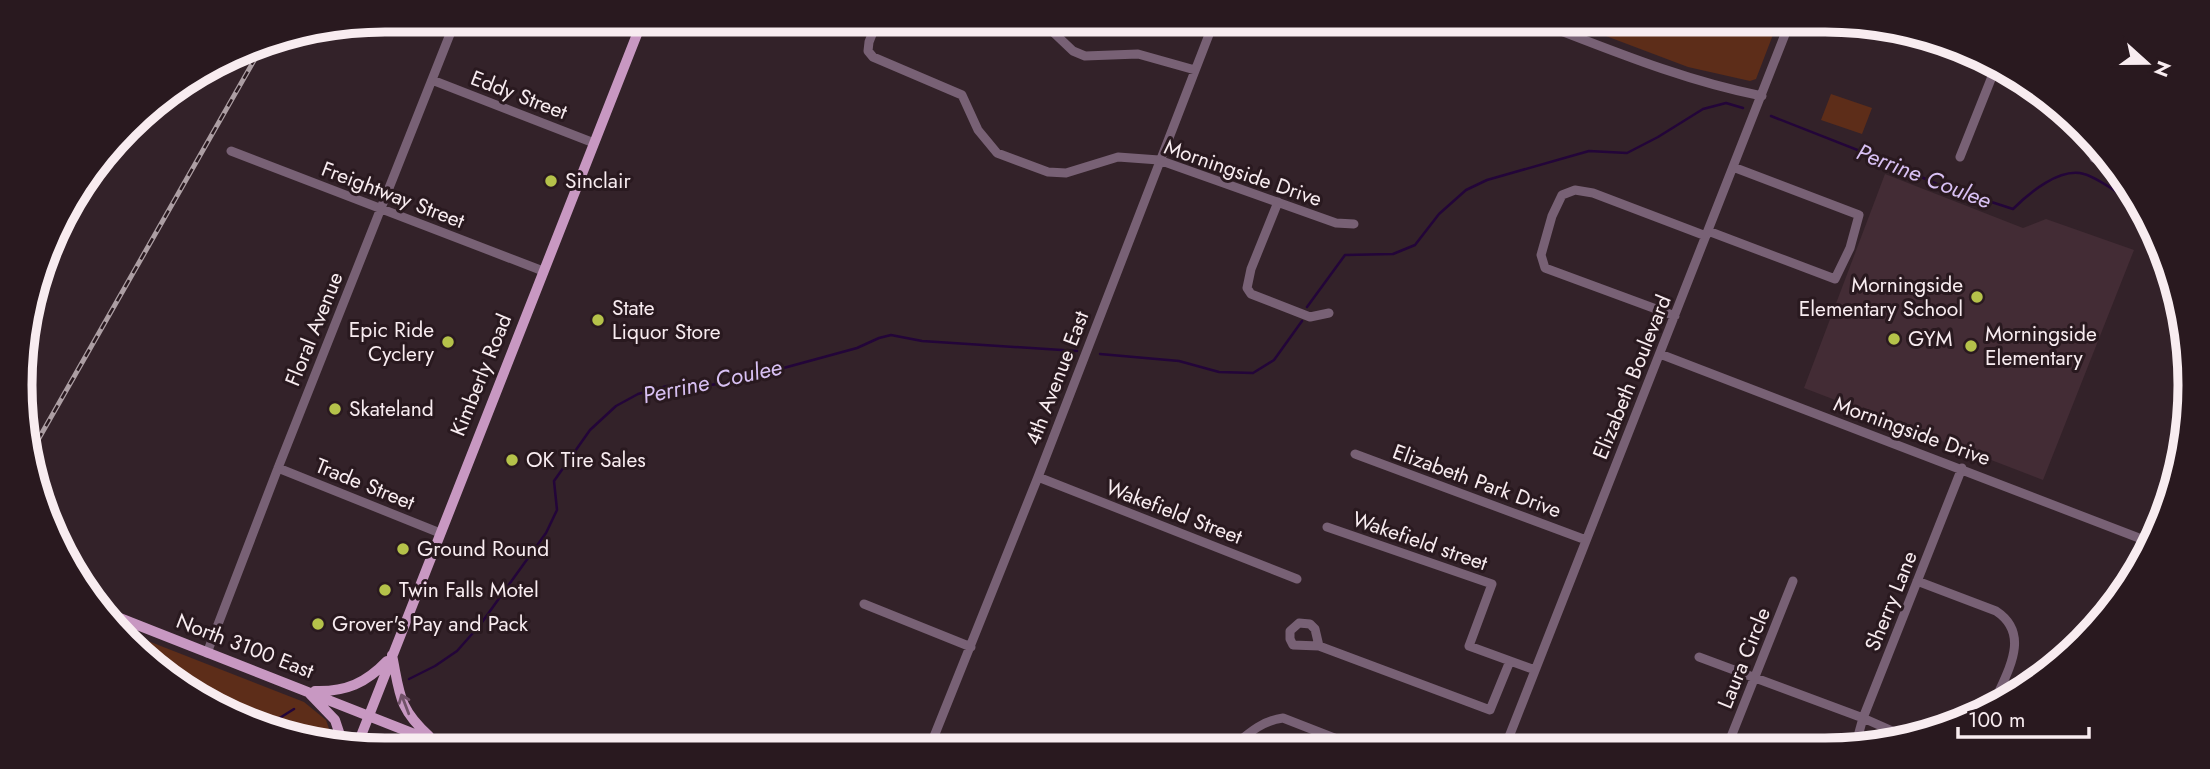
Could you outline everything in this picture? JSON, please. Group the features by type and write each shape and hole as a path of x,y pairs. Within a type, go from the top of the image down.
{"main road":[{"name":"Kimberly Road","path":"361,737 638,32"},
{"name":"North 3100 East","path":"120,618 426,738"},
{"path":"305,690 341,690 354,686 376,672 392,655"},
{"path":"392,655 403,706 413,722 431,738"},
{"path":"305,690 335,720 340,734"}],"street":[{"name":"Floral Avenue","path":"206,653 451,32"},
{"name":"Morningside Drive","path":"873,32 868,51 873,57 962,95 978,130 997,153 1048,172 1066,173 1118,157 1159,160 1336,223 1353,224"},
{"path":"1054,32 1073,51 1085,56 1138,54 1195,70"},
{"name":"4th Avenue East","path":"934,738 1038,477 1210,32"},
{"path":"1564,32 1670,72 1717,87 1762,96"},
{"name":"Elizabeth Boulevard","path":"1509,738 1786,32"},
{"path":"1960,157 1993,74"},
{"name":"Eddy Street","path":"432,80 594,143"},
{"name":"Freightway Street","path":"231,151 543,271"},
{"path":"1675,316 1545,268 1541,255 1552,216 1562,195 1576,190 1593,193 1835,279 1850,248 1859,215 1733,167"},
{"path":"1278,202 1251,269 1247,288 1251,294 1310,317 1329,313"},
{"name":"Morningside Drive","path":"1660,354 2143,539"},
{"name":"Elizabeth Park Drive","path":"1355,454 1586,540"},
{"name":"Trade Street","path":"278,468 440,533"},
{"name":"Sherry Lane","path":"1858,736 1962,468"},
{"name":"Wakefield Street","path":"1038,477 1297,579"},
{"name":"Wakefield street","path":"1327,527 1492,584 1469,646 1535,670"},
{"name":"Laura Circle","path":"1731,738 1793,581"},
{"path":"1917,582 1996,611 2007,618 2014,628 2015,651 1998,692"},
{"path":"864,604 971,647"},
{"path":"1319,646 1490,710 1510,661"},
{"path":"1699,657 1893,731"},
{"path":"1243,738 1271,720 1283,718 1334,738"}],"shaded area":[{"path":"1595,32 1774,32 1756,79 1750,81 1688,67"},
{"path":"1831,94 1872,108 1862,134 1821,120"},
{"name":"Morningside Elementary School","path":"1885,174 2023,228 2046,219 2134,250 2043,480 1804,388"},
{"path":"138,637 304,702 326,720 331,733 249,711 188,678"}],"waterway":[{"name":"Perrine Coulee","path":"1307,307 1345,255 1393,254 1415,245 1439,214 1466,190 1487,180 1589,151 1627,153 1703,109 1726,103 1743,108"},
{"name":"Perrine Coulee","path":"1771,116 1939,185 2013,209 2045,183 2065,174 2084,174 2124,196"},
{"name":"Perrine Coulee","path":"1100,354 1179,361 1219,372 1253,373 1274,360 1302,321"},
{"name":"Perrine Coulee","path":"409,679 457,651 480,625 546,533 557,510 554,481 590,430 616,406 638,394 667,386 691,388 736,381 857,348 891,335 922,341 1077,351"},
{"name":"Perrine Coulee","path":"276,720 294,709"}],"railway":[{"path":"37,442 257,55"}],"place":[{"name":"Sinclair","path":"551,181"},
{"name":"Morningside Elementary School","path":"1977,297"},
{"name":"State Liquor Store","path":"598,320"},
{"name":"GYM","path":"1894,339"},
{"name":"Epic Ride Cyclery","path":"448,342"},
{"name":"Morningside Elementary","path":"1971,346"},
{"name":"Skateland","path":"335,409"},
{"name":"OK Tire Sales","path":"512,460"},
{"name":"Ground Round","path":"403,549"},
{"name":"Twin Falls Motel","path":"385,590"},
{"name":"Grover's Pay and Pack","path":"318,624"}]}
